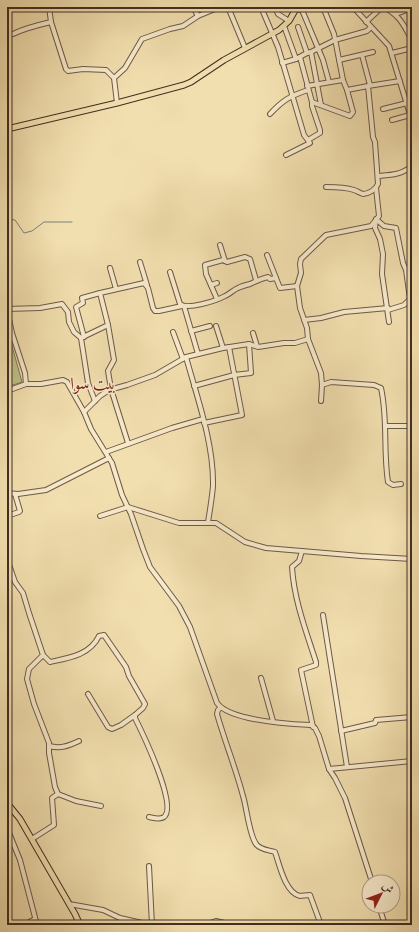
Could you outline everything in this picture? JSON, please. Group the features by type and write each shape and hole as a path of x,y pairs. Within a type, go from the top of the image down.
{"main road":[{"path":"7,129 117,103 184,85 284,26 298,8"},
{"path":"7,803 20,819 32,839 80,925"}],"street":[{"path":"49,7 51,22 66,69 68,71 83,69 106,70 114,78 117,103"},
{"path":"193,7 198,16"},
{"path":"114,78 125,68 142,39 183,26 198,16 220,7"},
{"path":"228,7 245,48"},
{"path":"260,7 272,34 282,63 305,139 310,143 309,145 286,155"},
{"path":"275,7 281,17 289,21"},
{"path":"309,7 298,8 319,48 330,82"},
{"path":"312,102 350,116 353,112 343,80 334,34 323,7"},
{"path":"352,7 371,28 386,41 392,53 412,121"},
{"path":"366,22 383,7 396,14 412,40"},
{"path":"395,7 396,14"},
{"path":"396,14 412,8"},
{"path":"13,34 23,29 51,22"},
{"path":"284,26 298,58 320,130 320,133 308,140"},
{"path":"298,27 309,52 318,84 321,105"},
{"path":"282,63 298,58 335,40 367,31 371,28"},
{"path":"392,53 412,48"},
{"path":"339,60 373,52"},
{"path":"321,401 321,373 308,339 300,308 297,286 301,273 301,259 326,235 371,226 379,216 376,188 378,184 378,176 375,142 372,137 369,85 362,55"},
{"path":"270,114 292,95 318,84 343,80"},
{"path":"347,90 369,85 400,81"},
{"path":"383,109 407,103"},
{"path":"392,120 410,115"},
{"path":"378,176 404,172 412,166"},
{"path":"326,187 339,187 355,190 363,194 376,188"},
{"path":"304,320 321,318 344,312 388,309 404,305 411,300 410,289 396,228 384,226 376,220"},
{"path":"376,220 375,228 380,239 383,254 382,274 389,322"},
{"path":"220,246 225,261"},
{"path":"267,255 280,288 297,286"},
{"path":"217,299 206,274 205,265 223,260 227,262 245,257 250,259 256,280"},
{"path":"140,262 155,311 183,306 200,305 225,296 239,287 252,284 256,280 268,277 276,278"},
{"path":"110,268 116,289"},
{"path":"170,272 180,304 183,306 198,354"},
{"path":"95,401 88,383 83,338 76,306 83,304 82,298 142,283 147,285"},
{"path":"211,284 217,283"},
{"path":"100,293 108,325 114,360 108,371 111,389 128,443"},
{"path":"26,384 25,373 13,337 7,310 40,308 62,304 68,312 69,322 74,332 83,338"},
{"path":"83,338 108,325"},
{"path":"191,331 210,326"},
{"path":"216,326 223,348"},
{"path":"173,332 185,358 204,421 210,454 213,485 208,522"},
{"path":"254,333 257,346"},
{"path":"84,412 95,401 111,389 155,375 185,358 229,347 249,344 257,346 295,343 308,339"},
{"path":"194,386 234,375 251,373 249,344"},
{"path":"106,452 172,428 242,415 229,347"},
{"path":"7,391 26,384 41,384 58,380 65,380 70,387 113,466 122,495 128,507 150,567 180,606 190,627 216,703 220,708 243,717 256,720 311,725 313,727"},
{"path":"322,385 331,382 374,385 381,388 385,409 388,482 393,485 401,484"},
{"path":"386,426 412,426"},
{"path":"7,492 15,494 42,490 54,485 61,478 101,459 108,458"},
{"path":"7,516 20,511 15,494"},
{"path":"100,516 128,507 179,523 208,522 216,524 240,540 274,549 412,559"},
{"path":"7,530 7,535"},
{"path":"302,551 299,561 292,567 293,582 316,665 301,670 313,727 319,736 329,769 345,798 369,874"},
{"path":"7,559 14,582 23,593 43,655 50,662 75,656 95,644 99,636 104,635 126,667 129,676 145,704 144,708 135,715 112,729 108,727 88,694"},
{"path":"323,615 347,767"},
{"path":"43,655 28,669 27,679 49,746 48,753 55,787 58,794 76,802 101,806"},
{"path":"262,678 273,721"},
{"path":"220,708 218,710 218,714 243,794 252,836 257,845 263,849 275,852 281,873 293,892 300,896 310,895 321,925"},
{"path":"135,715 135,718 150,748 165,790 167,812 164,817 157,819 150,817"},
{"path":"341,731 375,723 376,720 412,717"},
{"path":"49,746 58,748 69,746 79,741"},
{"path":"329,769 412,761"},
{"path":"32,839 54,825 52,798 58,794"},
{"path":"7,828 20,860 38,925"},
{"path":"69,904 103,910 120,918 152,925 149,866"},
{"path":"382,914 385,925"},
{"path":"24,925 36,919"},
{"path":"209,924 216,922 232,925"}],"green space":[{"path":"7,328 22,382 10,386 7,370"}],"waterway":[{"path":"7,219 15,220 24,233 32,231 44,222 72,222"}],"district":[{"name":"بيت سوا","path":"93,383"}]}
